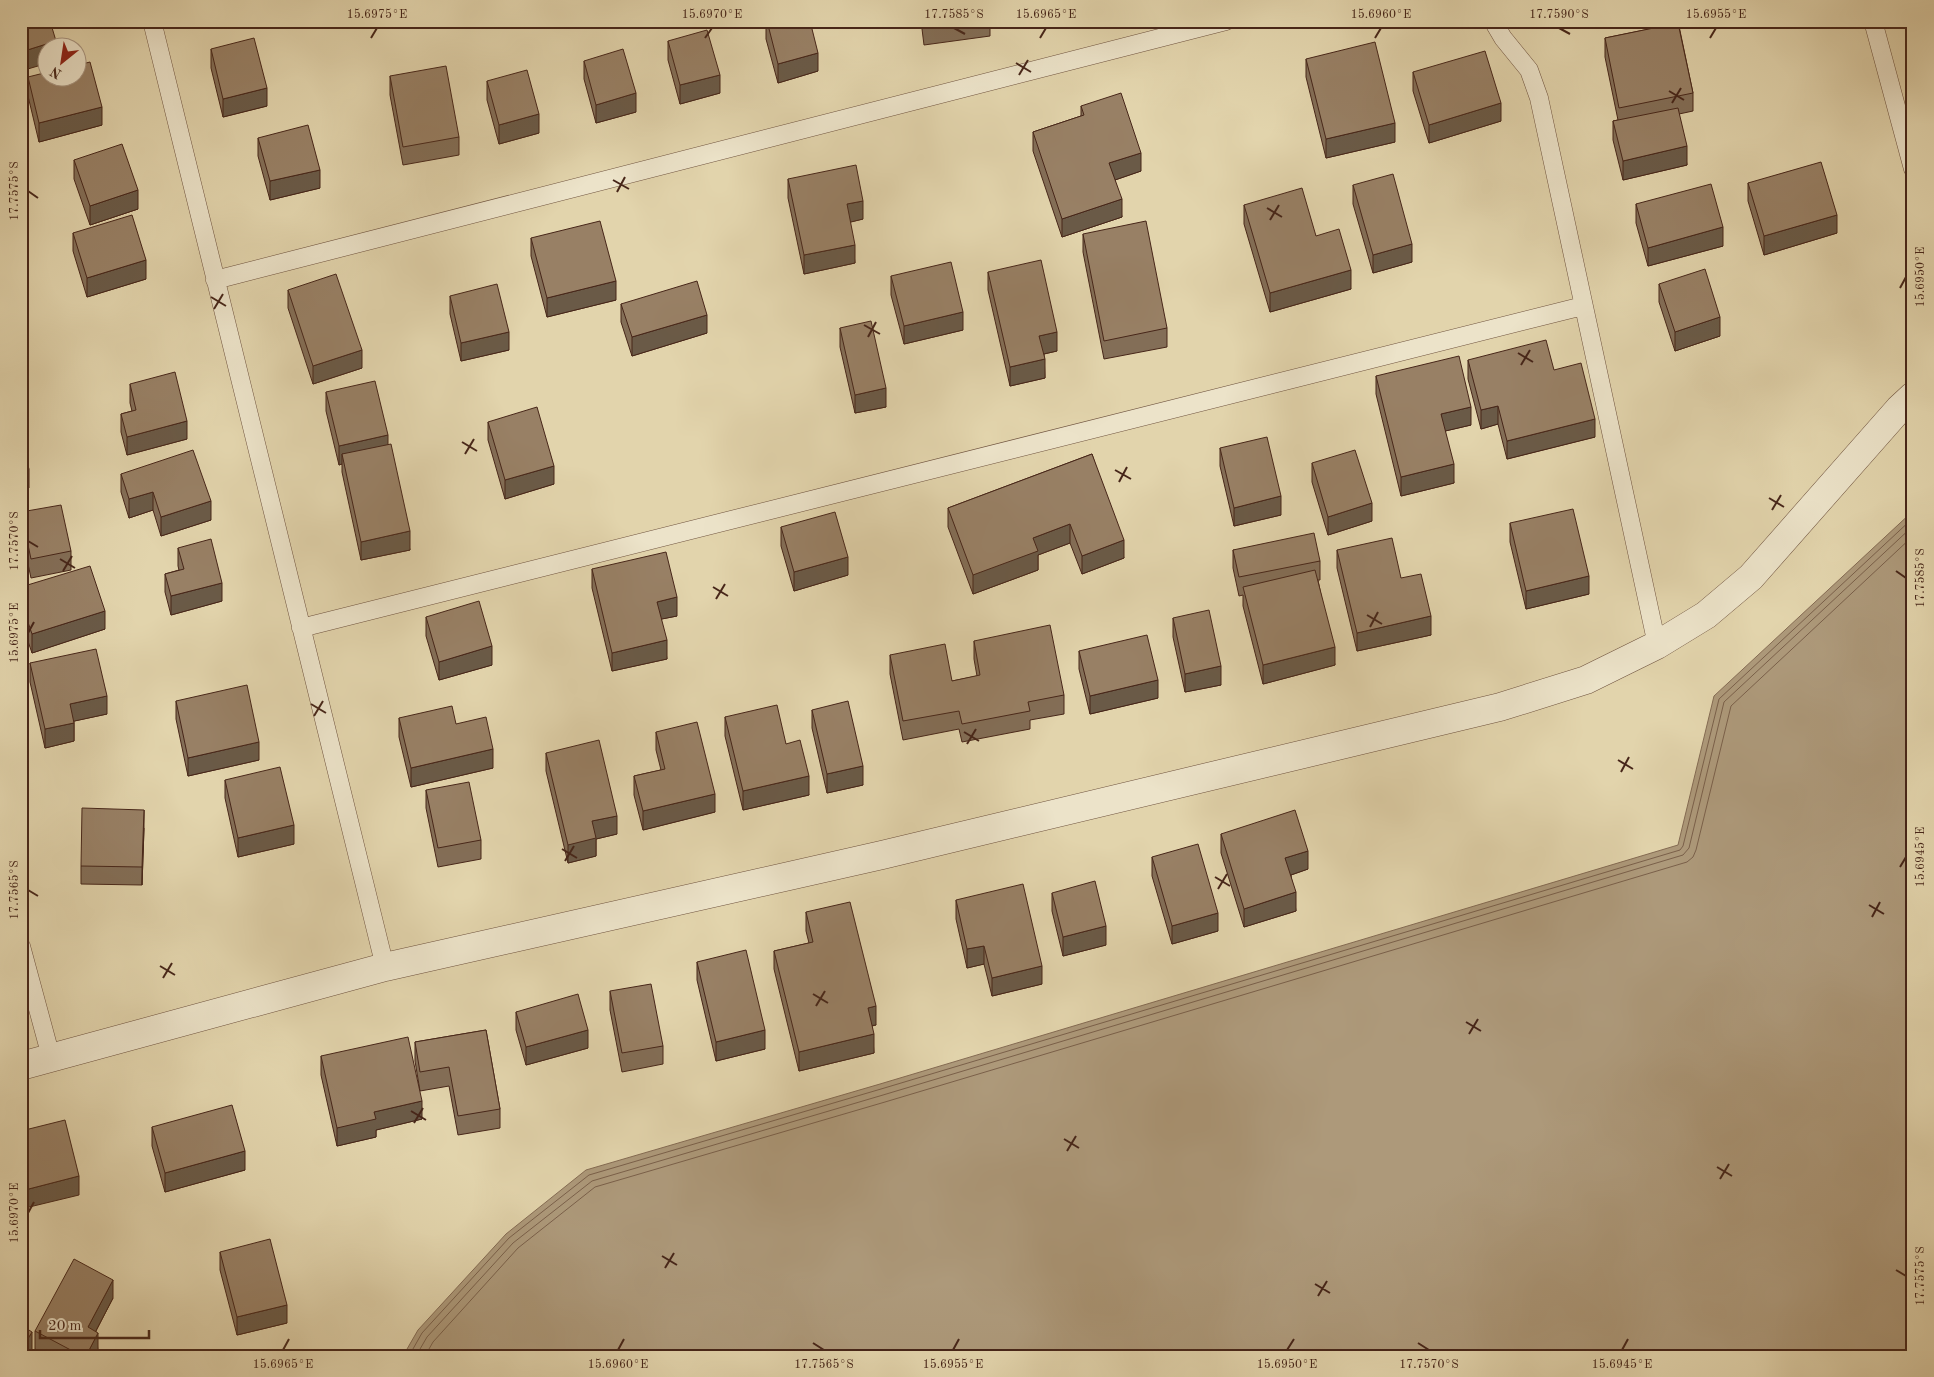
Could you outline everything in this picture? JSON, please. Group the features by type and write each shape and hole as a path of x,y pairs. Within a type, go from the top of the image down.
{"street":[{"path":"21,1066 385,967 892,853 1500,707 1586,680 1657,645 1706,615 1751,577 1899,409 1913,396"}],"lane":[{"path":"152,21 385,967"},
{"path":"216,280 1226,21"},
{"path":"1493,21 1529,70 1539,98 1657,645"},
{"path":"1873,21 1913,169"},
{"path":"301,628 1583,306"},
{"path":"21,946 52,1057"}],"water":[{"path":"1913,511 1913,1356 403,1356 418,1330 506,1234 586,1170 1678,845 1714,696"}],"building":[{"path":"21,21 50,21 55,38 38,38 38,47 21,52"},
{"path":"767,21 810,21 818,53 778,64"},
{"path":"924,21 965,21 924,27"},
{"path":"1678,23 1693,93 1619,108 1605,38"},
{"path":"707,30 720,75 680,85 668,41"},
{"path":"254,38 267,88 223,99 211,49"},
{"path":"1375,42 1395,123 1326,139 1306,59"},
{"path":"623,49 636,93 596,105 584,61"},
{"path":"1485,51 1501,103 1429,125 1413,72"},
{"path":"88,62 90,62 102,107 39,123 28,77 38,74 38,88 88,88"},
{"path":"446,66 459,137 403,147 390,76"},
{"path":"527,70 539,114 499,125 487,81"},
{"path":"1121,93 1141,153 1109,163 1122,199 1062,219 1033,132 1084,115 1081,106"},
{"path":"1678,108 1687,146 1623,161 1613,121"},
{"path":"308,125 320,170 270,181 258,138"},
{"path":"122,144 138,190 90,206 74,160"},
{"path":"1821,162 1837,215 1764,236 1748,183"},
{"path":"856,165 863,201 847,204 855,245 804,255 788,179"},
{"path":"1393,174 1412,244 1373,255 1353,185"},
{"path":"1711,184 1723,227 1648,248 1636,204"},
{"path":"1302,188 1316,236 1339,229 1351,270 1270,293 1244,205"},
{"path":"132,215 146,260 87,278 73,233"},
{"path":"600,221 616,281 547,298 531,238"},
{"path":"1146,221 1167,328 1104,341 1083,234"},
{"path":"1041,260 1057,332 1039,336 1045,359 1010,367 988,272"},
{"path":"951,262 963,312 904,326 891,276"},
{"path":"1705,269 1720,317 1675,332 1659,284"},
{"path":"336,274 362,350 313,366 288,290"},
{"path":"697,281 707,315 632,337 621,304"},
{"path":"497,284 509,332 461,343 450,296"},
{"path":"871,321 886,388 855,395 840,328"},
{"path":"1546,340 1554,370 1581,363 1595,419 1507,441 1498,406 1481,410 1468,360"},
{"path":"1459,356 1471,407 1441,414 1454,464 1401,477 1376,376"},
{"path":"175,372 187,421 127,437 121,414 136,410 130,384"},
{"path":"375,381 388,435 339,446 326,392"},
{"path":"537,407 554,466 505,480 488,422"},
{"path":"1267,437 1281,496 1234,508 1220,448"},
{"path":"21,442 29,469 21,471"},
{"path":"391,444 410,531 361,542 342,454"},
{"path":"193,450 211,501 161,517 153,492 129,499 121,474"},
{"path":"1355,450 1372,503 1328,517 1312,463"},
{"path":"1092,454 1124,540 1082,556 1070,524 1033,538 1038,551 973,575 948,508"},
{"path":"61,505 71,551 31,559 21,512"},
{"path":"1573,509 1589,576 1526,591 1510,523"},
{"path":"835,512 848,557 794,572 781,527"},
{"path":"1314,533 1320,561 1239,577 1233,550"},
{"path":"1392,538 1401,578 1421,574 1431,616 1357,633 1337,550"},
{"path":"211,539 222,583 171,596 165,574 184,569 178,548"},
{"path":"666,552 677,597 657,602 667,640 612,653 592,569"},
{"path":"90,566 105,611 32,634 21,602 21,587"},
{"path":"1315,570 1335,647 1263,665 1243,587"},
{"path":"479,601 492,646 439,662 426,617"},
{"path":"1209,610 1221,666 1185,674 1173,618"},
{"path":"1050,625 1064,695 1028,702 1030,711 962,724 959,711 903,721 890,655 945,644 952,681 980,675 974,641"},
{"path":"1147,635 1158,680 1090,696 1079,651"},
{"path":"96,649 107,696 70,704 74,723 45,729 30,663"},
{"path":"247,685 259,742 188,758 176,701"},
{"path":"848,701 863,766 827,774 812,710"},
{"path":"777,705 786,744 800,740 809,776 743,791 725,717"},
{"path":"452,706 456,724 486,717 493,749 411,768 399,718"},
{"path":"697,722 715,794 643,811 634,776 665,769 656,732"},
{"path":"599,740 617,816 592,821 596,838 568,845 546,753"},
{"path":"280,767 294,825 238,838 225,780"},
{"path":"469,782 481,840 438,848 426,790"},
{"path":"82,808 144,810 142,867 81,866"},
{"path":"1295,810 1308,851 1285,858 1296,892 1244,909 1221,834"},
{"path":"1198,844 1218,913 1172,926 1152,857"},
{"path":"1095,881 1106,926 1063,937 1052,893"},
{"path":"1023,884 1042,966 992,978 984,946 967,949 956,900"},
{"path":"850,902 876,1006 868,1008 874,1034 799,1052 774,951 813,942 806,912"},
{"path":"746,950 765,1030 716,1042 697,962"},
{"path":"651,984 663,1046 622,1053 610,991"},
{"path":"578,994 588,1030 526,1047 516,1012"},
{"path":"486,1030 500,1109 458,1116 449,1067 420,1072 415,1042"},
{"path":"408,1037 422,1101 374,1112 376,1119 337,1128 321,1056"},
{"path":"232,1105 245,1151 165,1173 152,1127"},
{"path":"65,1120 79,1176 21,1191 21,1131"},
{"path":"270,1239 287,1305 237,1317 220,1252"},
{"path":"74,1259 113,1280 88,1327 98,1333 86,1356 82,1356 35,1331"},
{"path":"21,1325 32,1332 21,1350"}]}
